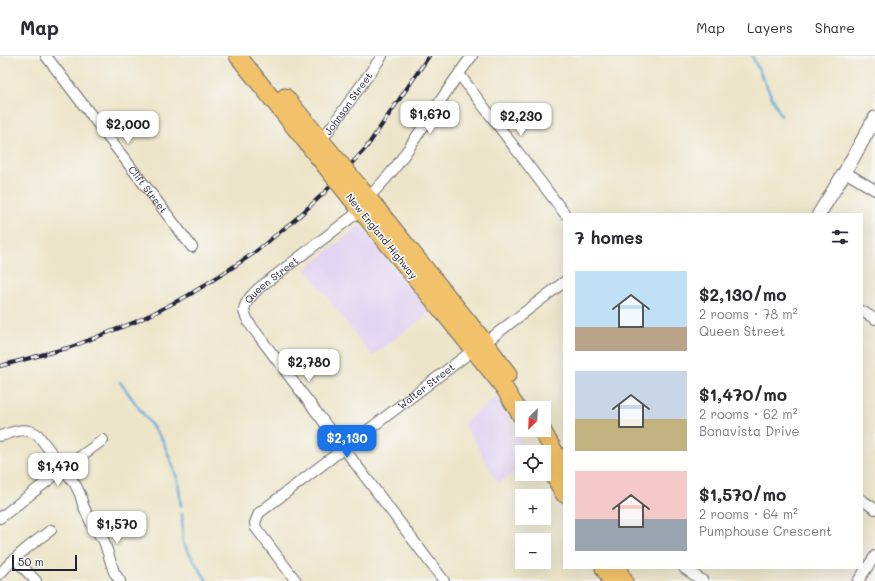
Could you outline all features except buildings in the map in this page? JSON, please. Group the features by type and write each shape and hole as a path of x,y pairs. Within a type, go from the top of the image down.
{"highway":[{"name":"New England Highway","path":"238,56 316,144"},
{"name":"New England Highway","path":"250,56 328,160 480,346 510,376 525,401"},
{"name":"New England Highway","path":"480,346 515,406"},
{"path":"546,437 563,467"},
{"path":"551,470 563,492"},
{"path":"605,569 611,581"},
{"path":"618,569 624,581"}],"street":[{"name":"Clift Street","path":"46,56 192,248"},
{"name":"Johnson Street","path":"316,144 327,133 382,56"},
{"path":"359,198 396,166 458,74 472,56"},
{"path":"458,74 564,213"},
{"path":"821,213 875,118"},
{"path":"845,172 875,190"},
{"name":"Queen Street","path":"359,198 353,216 259,288 247,302 244,311 249,323 444,581"},
{"name":"Walter Street","path":"296,581 256,528 256,518 259,513 563,283"},
{"path":"863,312 875,319"},
{"path":"0,436 24,430 32,432 38,436 75,484 92,525 104,541 114,572 120,581"},
{"path":"0,518 103,440"},
{"path":"863,501 875,509"},
{"path":"0,574 15,559 51,530"},
{"path":"858,581 875,556"},
{"path":"15,559 36,581"},
{"path":"685,569 703,581"}],"shaded area":[{"path":"360,225 431,312 372,356 306,269"},
{"path":"497,396 515,429 515,437 520,437 524,445 515,445 515,471 498,484 463,423"}],"waterway":[{"path":"752,56 781,116"},
{"path":"120,382 163,441 178,480 181,506"},
{"path":"182,514 183,543 207,581"}],"railway":[{"path":"0,366 71,347 135,322 189,295 254,253 297,218 324,193 366,148 429,56"}]}
